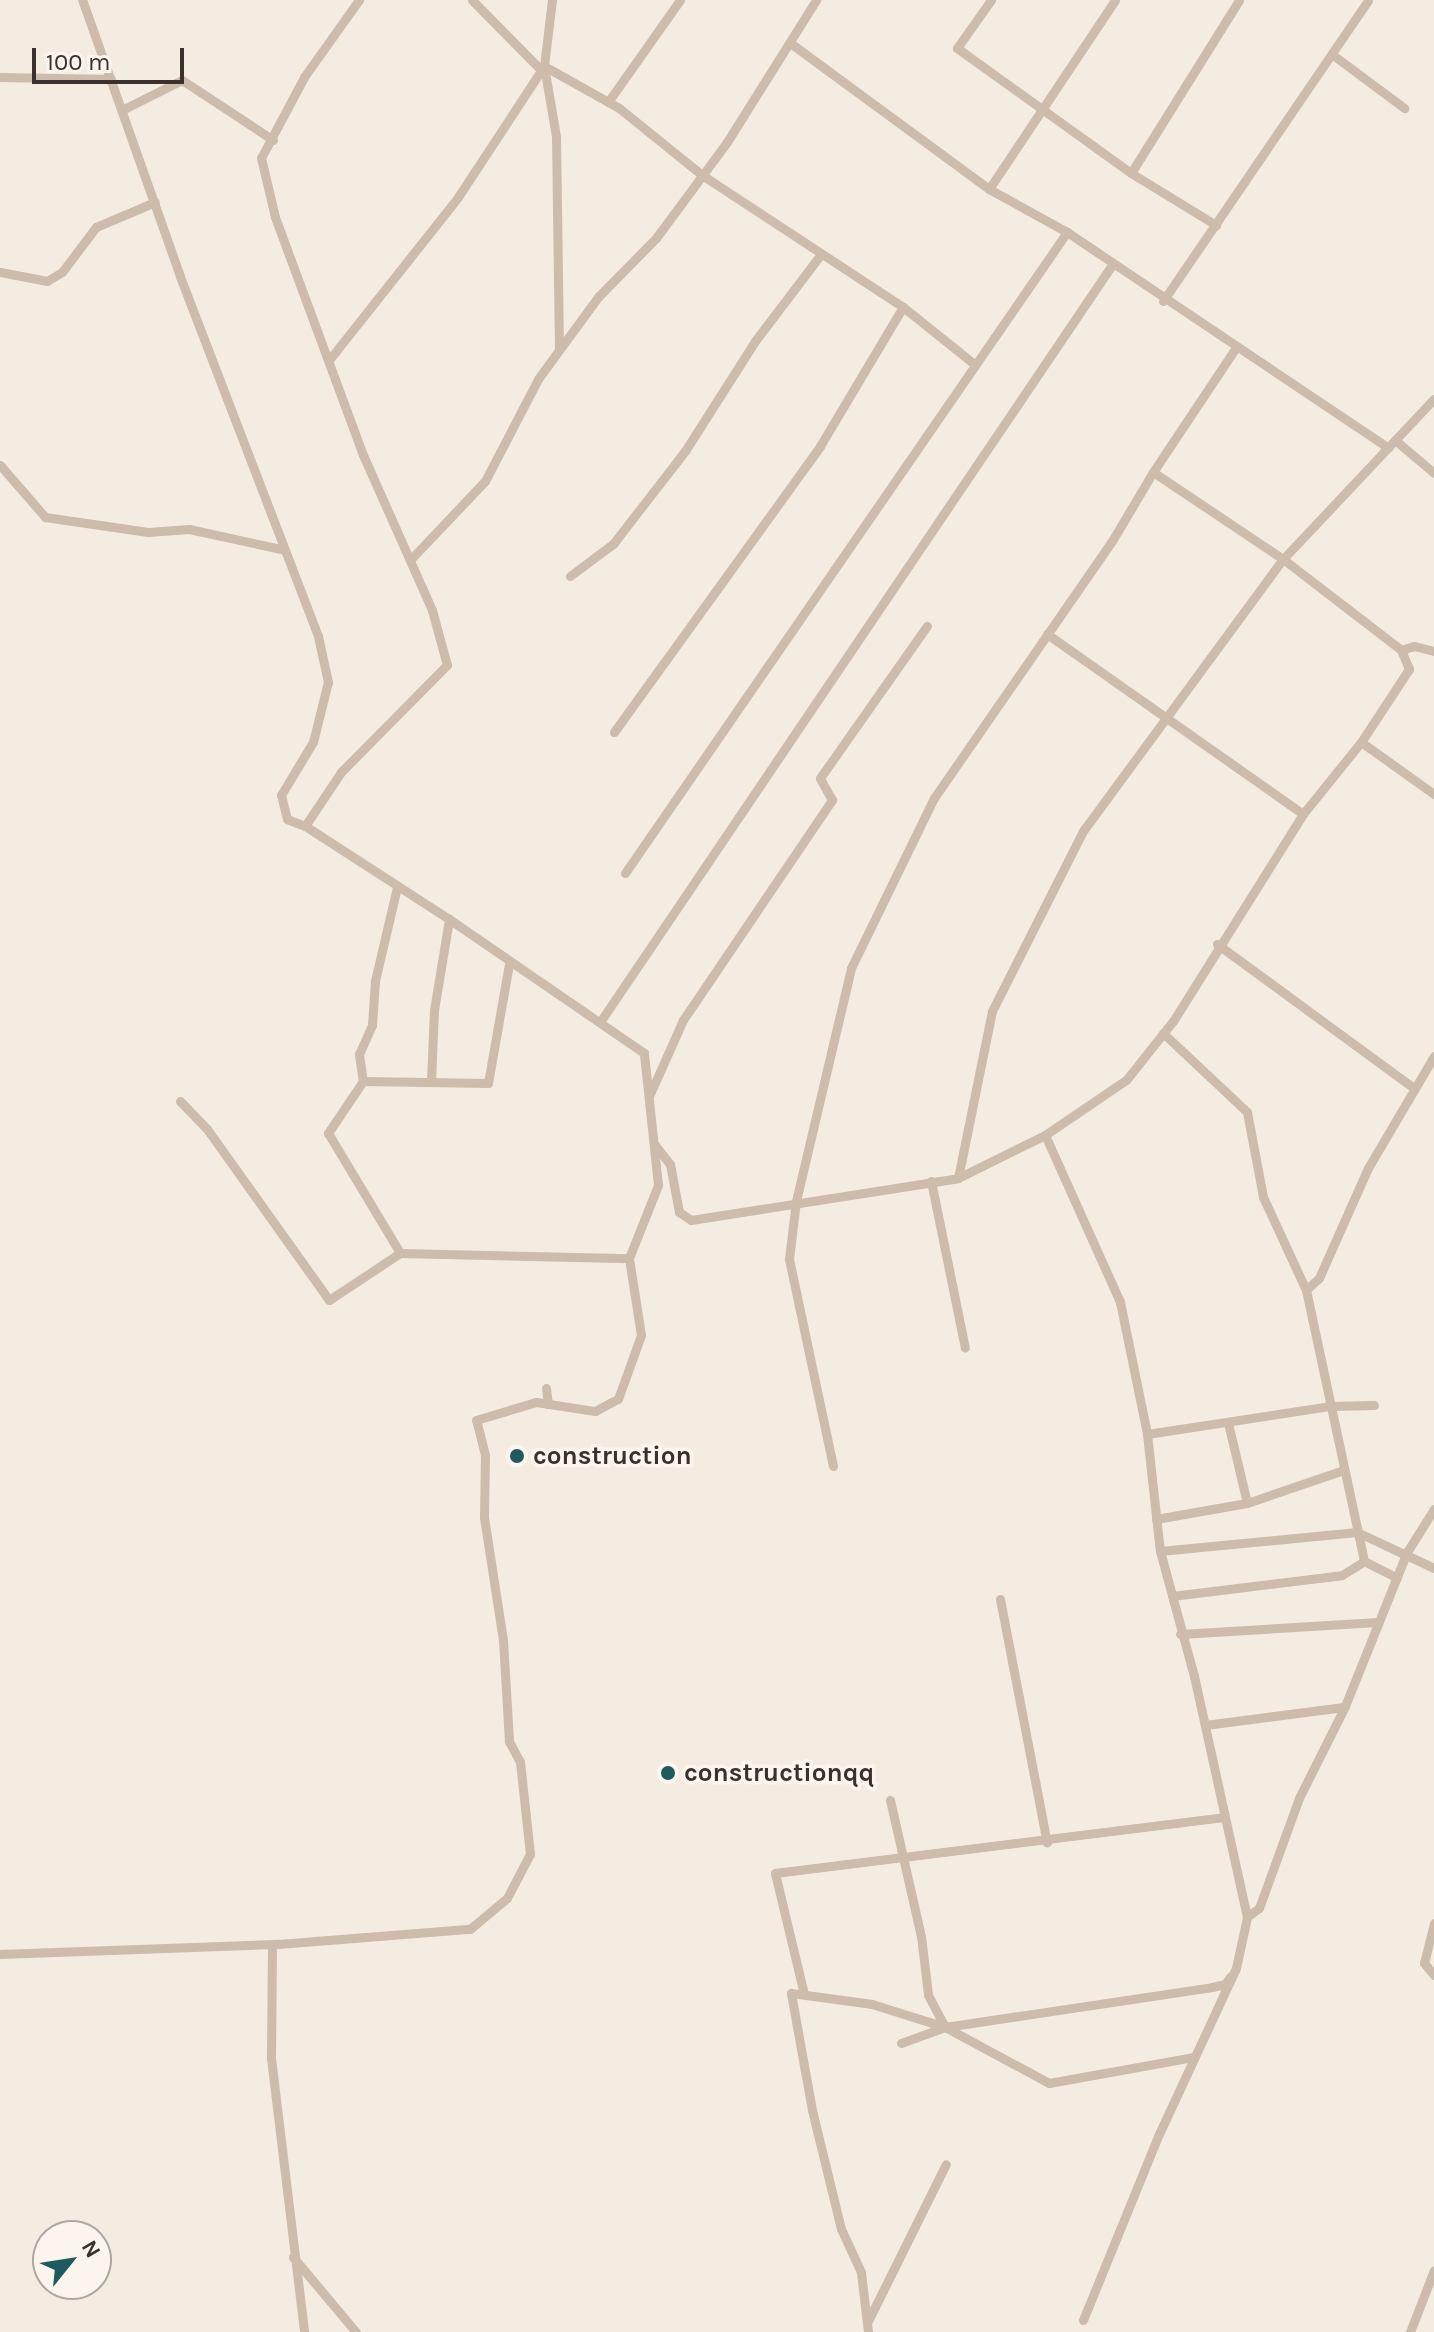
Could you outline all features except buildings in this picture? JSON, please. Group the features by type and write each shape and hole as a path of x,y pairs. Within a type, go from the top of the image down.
{"street":[{"path":"0,1954 272,1944 470,1929 507,1898 530,1854 520,1762 509,1741 503,1640 484,1517 485,1455 476,1420 536,1402 595,1411 618,1399 641,1335 629,1258 655,1202 655,1145 644,1053 509,964 449,919 305,826 287,819 281,795 313,742 328,682 318,636 82,0"},
{"path":"305,826 341,772 447,665 411,559 363,455 275,217 261,158 304,77 359,0"},
{"path":"472,0 541,67 608,102 702,175 903,307 973,363"},
{"path":"552,0 541,67 556,136 559,350"},
{"path":"608,102 680,0"},
{"path":"411,559 485,481 559,350 598,297 656,238 793,45 816,0"},
{"path":"991,0 957,48 1131,173 1216,225"},
{"path":"989,189 1115,0"},
{"path":"1131,173 1239,0"},
{"path":"1163,301 1368,0"},
{"path":"793,45 989,189 1067,232 1235,349 1434,473"},
{"path":"1333,55 1404,108"},
{"path":"329,360 458,197 541,67"},
{"path":"0,77 111,79"},
{"path":"122,110 182,80 273,140"},
{"path":"0,272 47,281 62,272 96,227 155,202"},
{"path":"625,873 821,594 973,363 1067,232"},
{"path":"570,576 622,532 821,254"},
{"path":"600,1022 1112,265"},
{"path":"614,732 820,446 903,307"},
{"path":"833,1466 789,1259 796,1201 851,968 934,798 1047,634 1235,349"},
{"path":"958,1178 982,1047 1005,983 1083,831 1283,559 1434,399"},
{"path":"0,465 45,517 148,532 189,529 285,550"},
{"path":"655,1145 670,1164 684,1218 958,1178 1045,1135 1126,1080 1163,1033 1217,944 1303,814 1361,742 1409,669 1401,650 1283,559 1153,472"},
{"path":"649,1097 683,1020 832,800 820,778 927,626"},
{"path":"1047,634 1303,814"},
{"path":"1401,650 1414,646 1434,651"},
{"path":"1361,742 1434,794"},
{"path":"397,887 375,981 372,1025 359,1054 363,1081 328,1133 400,1253"},
{"path":"431,1081 434,1010 449,919"},
{"path":"1217,944 1414,1088"},
{"path":"363,1081 488,1083 509,964"},
{"path":"1163,1033 1247,1112 1263,1197 1306,1290 1331,1406 1341,1471 1364,1561 1397,1578"},
{"path":"1306,1290 1319,1278 1368,1168 1434,1056"},
{"path":"180,1101 222,1149 326,1299 400,1253 629,1258"},
{"path":"1045,1135 1120,1302 1147,1434 1160,1551 1205,1725 1222,1817 1247,1917 1236,1968 1193,2057 1083,2320"},
{"path":"931,1181 965,1348"},
{"path":"546,1388 548,1404"},
{"path":"1147,1434 1331,1406 1374,1405"},
{"path":"1228,1423 1247,1503"},
{"path":"1156,1519 1247,1503 1341,1471"},
{"path":"1247,1917 1259,1908 1299,1798 1345,1706 1407,1552 1434,1509"},
{"path":"1160,1551 1357,1532 1407,1552 1434,1568"},
{"path":"1172,1596 1342,1575 1364,1561"},
{"path":"1000,1599 1047,1842"},
{"path":"1180,1634 1378,1622"},
{"path":"1205,1725 1339,1711 1345,1706"},
{"path":"890,1800 903,1854 928,1995 945,2027"},
{"path":"804,1994 775,1873 903,1854 1047,1842 1222,1817"},
{"path":"1434,1923 1424,1963 1434,1975"},
{"path":"272,1944 271,2058 304,2332"},
{"path":"901,2043 945,2027 1225,1984 1236,1968"},
{"path":"867,2329 861,2272 841,2229 812,2110 791,1993 872,2004 945,2027 1049,2083 1193,2057"},
{"path":"867,2329 946,2164"},
{"path":"293,2257 356,2332"},
{"path":"1410,2332 1434,2270"}],"place":[{"name":"construction","path":"517,1456"},
{"name":"constructionqq","path":"668,1773"}]}
